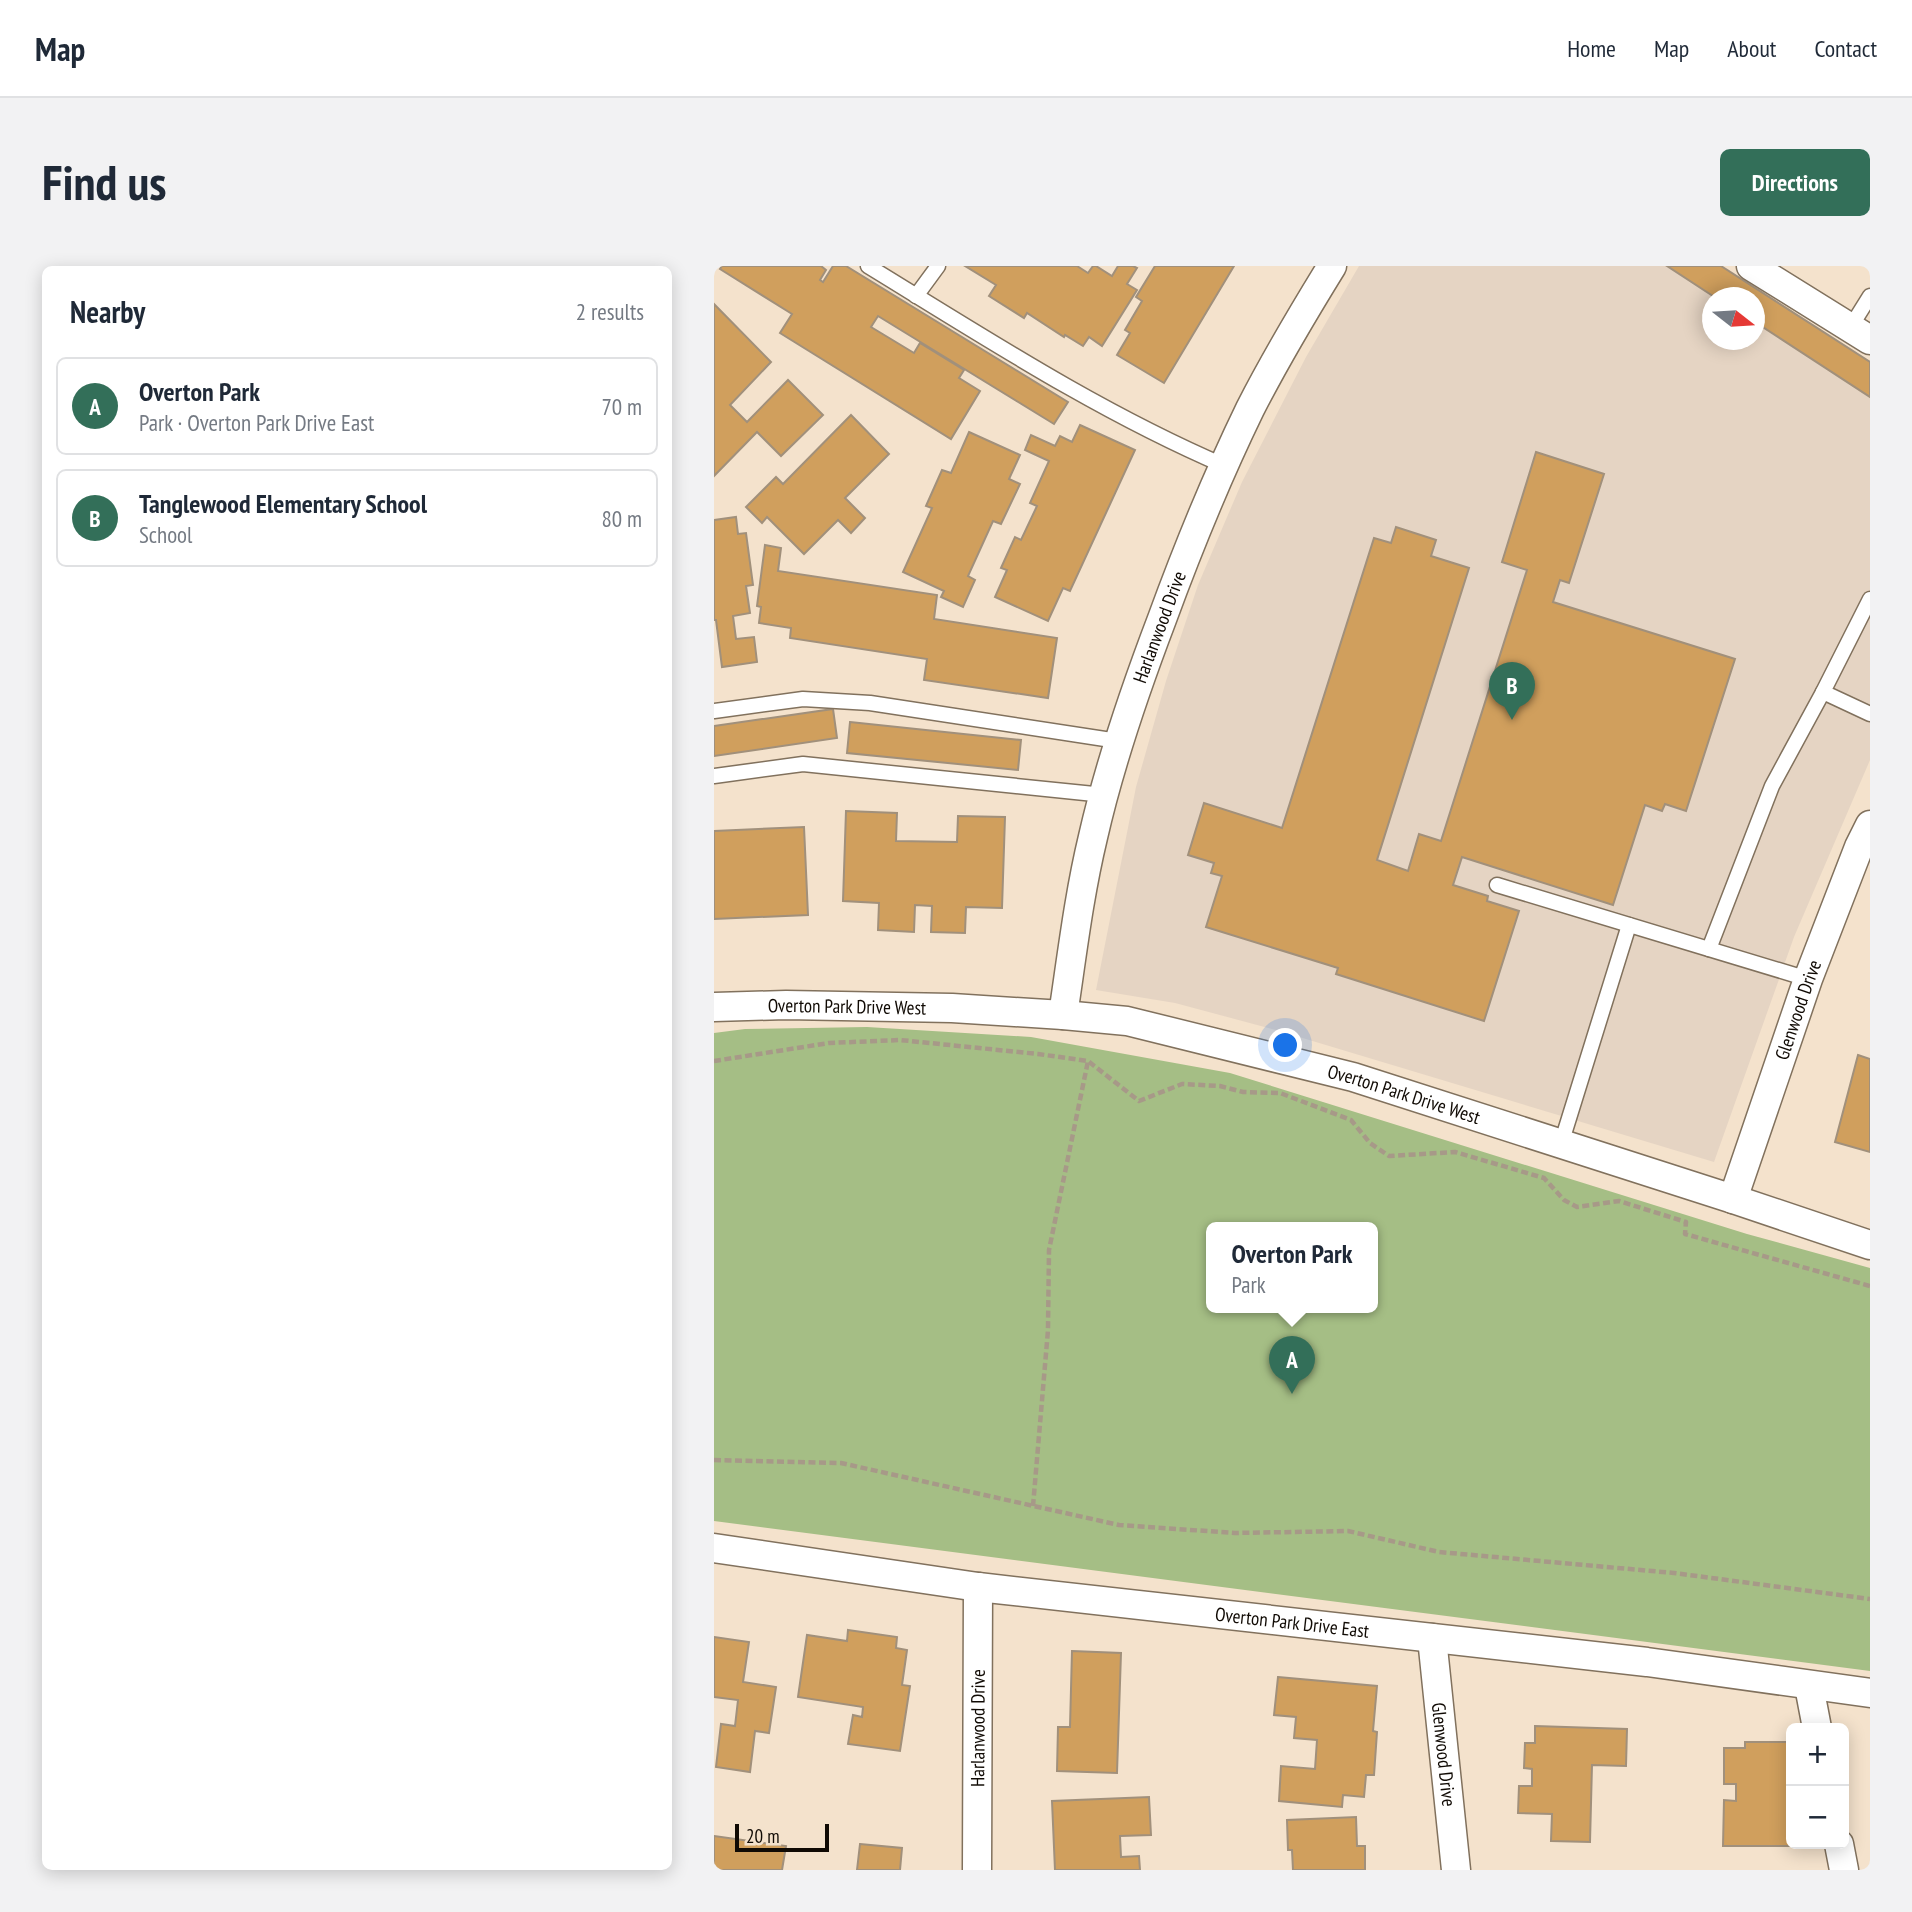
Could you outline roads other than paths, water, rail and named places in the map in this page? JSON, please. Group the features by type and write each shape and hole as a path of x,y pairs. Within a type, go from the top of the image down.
{"street":[{"name":"Harlanwood Drive","path":"1063,1015 1093,836 1118,741 1200,520 1250,410 1286,341 1332,266"},
{"path":"1751,266 1860,334"},
{"name":"Glenwood Drive","path":"1733,1199 1808,979 1870,825"},
{"name":"Overton Park Drive West","path":"714,1007 786,1005 951,1008 1127,1021 1353,1077 1870,1245"},
{"name":"Overton Park Drive East","path":"714,1548 978,1587 1647,1662 1870,1693"},
{"name":"Harlanwood Drive","path":"977,1870 978,1587"},
{"name":"Glenwood Drive","path":"1432,1639 1456,1870"},
{"path":"1809,1686 1816,1723"},
{"path":"1840,1849 1844,1870"}],"lane":[{"path":"868,266 1073,392 1164,440 1225,466"},
{"path":"916,296 938,266"},
{"path":"1860,334 1870,296"},
{"path":"1709,949 1772,786 1870,599"},
{"path":"1823,692 1870,714"},
{"path":"714,712 803,699 870,703 1118,741"},
{"path":"714,776 803,764 1104,794"},
{"path":"1497,885 1808,979"},
{"path":"1561,1144 1629,925"}],"place":[{"name":"Tanglewood Elementary School","path":"1512,720"},
{"name":"Overton Park","path":"1292,1394"}]}
